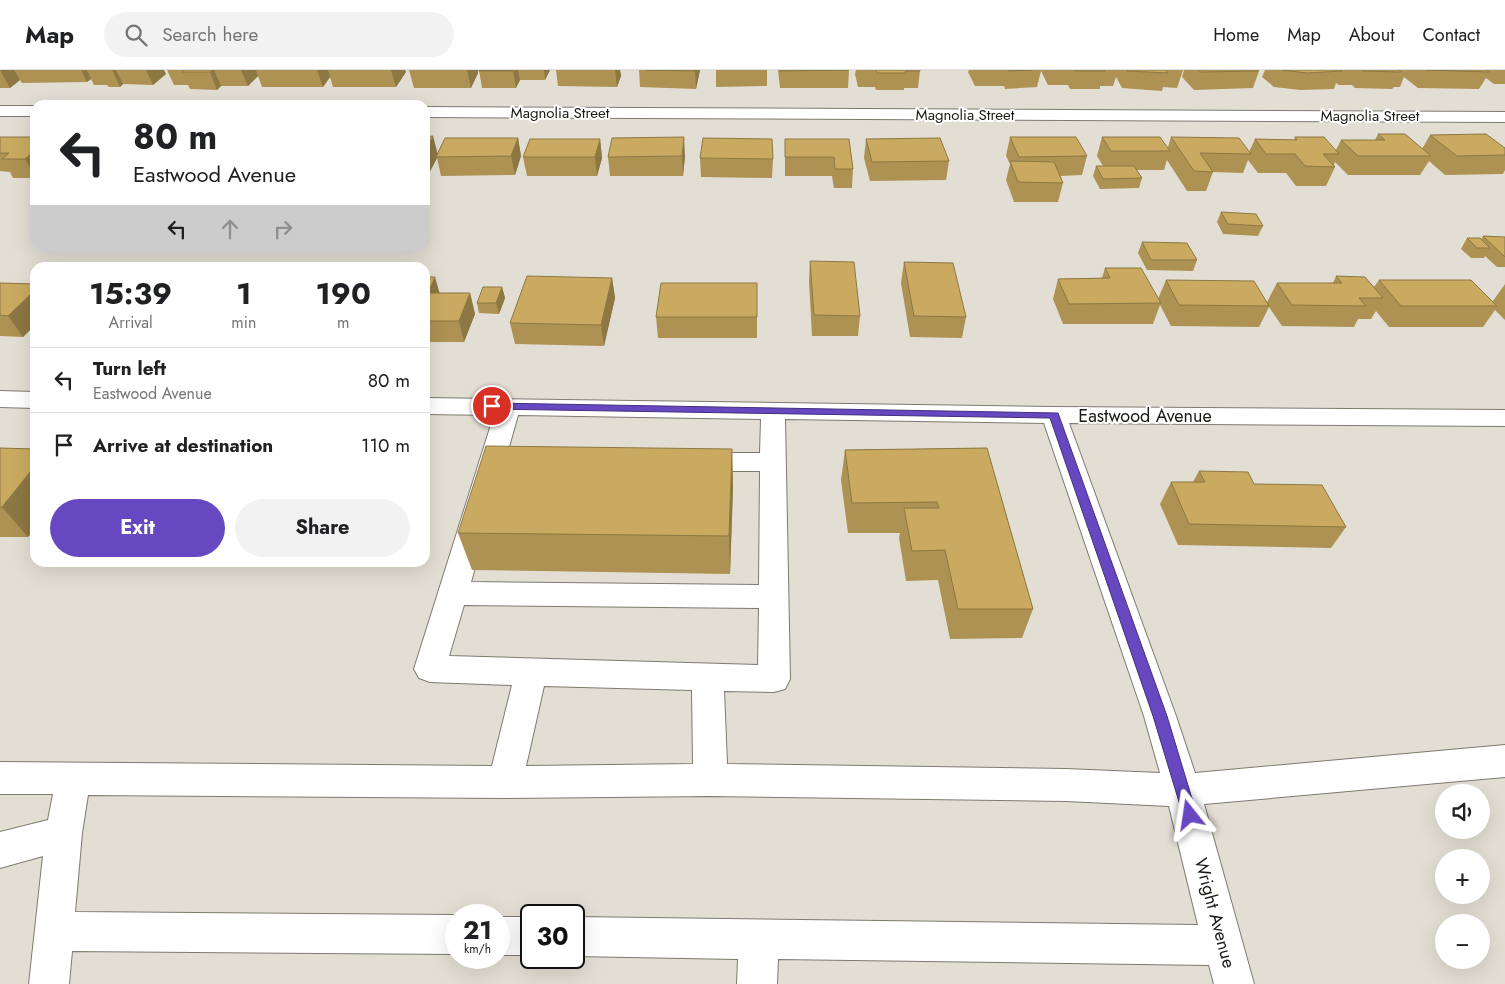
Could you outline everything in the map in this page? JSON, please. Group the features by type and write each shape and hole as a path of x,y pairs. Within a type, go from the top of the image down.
{"street":[{"path":"0,111 30,111"},
{"name":"Magnolia Street","path":"430,112 1505,117"},
{"path":"0,400 30,400"},
{"name":"Eastwood Avenue","path":"430,406 1054,415 1505,418"},
{"path":"508,407 430,669 774,679 772,411"},
{"name":"Wright Avenue","path":"1054,415 1160,716 1183,790 1204,876 1234,984"},
{"path":"492,461 521,461"},
{"path":"676,462 773,462"},
{"path":"453,593 773,597"},
{"path":"505,782 531,673"},
{"path":"708,678 710,780"},
{"path":"0,778 505,782 710,780 1066,786 1183,790 1505,761"},
{"path":"49,984 56,931 64,833 73,780"},
{"path":"0,850 64,833"},
{"path":"56,931 445,936"},
{"path":"585,937 1223,945"},
{"path":"757,984 758,939"}],"building":[{"path":"184,70 212,70 210,72 182,72"},
{"path":"513,70 513,71 479,71"},
{"path":"645,70 695,70 695,71"},
{"path":"780,70 849,70 780,71"},
{"path":"876,70 920,70 920,71 877,73"},
{"path":"1104,70 1105,71 1075,71"},
{"path":"1166,70 1168,73 1127,71"},
{"path":"1198,70 1258,70 1259,71 1200,72"},
{"path":"1282,70 1340,70 1342,71 1307,73"},
{"path":"1399,70 1401,72 1363,71"},
{"path":"1427,70 1487,70 1489,72"},
{"path":"1378,134 1405,134 1431,156 1358,156 1341,140 1385,140"},
{"path":"1486,134 1505,148 1505,155 1457,156 1430,135"},
{"path":"0,137 30,137 30,155 25,159 2,159 9,153 0,153"},
{"path":"684,137 682,156 608,157 612,138"},
{"path":"1010,137 1076,137 1087,156 1019,157"},
{"path":"1102,137 1160,137 1170,151 1111,151"},
{"path":"1171,137 1239,138 1251,154 1200,153 1213,172 1194,171"},
{"path":"1295,137 1324,137 1339,154 1323,154 1335,167 1305,166 1295,154 1266,154 1255,139 1297,140"},
{"path":"445,138 518,138 511,156 436,157"},
{"path":"703,138 772,139 773,159 700,158"},
{"path":"940,138 949,161 872,162 866,139"},
{"path":"530,139 600,139 595,157 523,157"},
{"path":"785,139 849,139 853,169 835,169 834,157 785,157"},
{"path":"1010,161 1054,162 1063,183 1018,182"},
{"path":"1096,166 1134,166 1142,178 1103,179"},
{"path":"1221,212 1256,214 1263,226 1228,224"},
{"path":"1483,236 1505,237 1505,257 1504,256"},
{"path":"1467,238 1480,238 1490,248 1477,248"},
{"path":"1142,242 1187,243 1197,260 1151,260"},
{"path":"810,261 854,262 860,316 814,315"},
{"path":"904,262 953,263 966,317 914,316"},
{"path":"1105,268 1141,268 1161,303 1069,304 1058,279 1110,278"},
{"path":"527,276 612,278 601,325 510,323"},
{"path":"1336,276 1365,277 1383,298 1359,298 1366,306 1292,305 1277,283 1342,283"},
{"path":"430,277 435,277 430,288"},
{"path":"1166,280 1254,281 1269,306 1179,305"},
{"path":"1379,280 1471,280 1497,306 1401,306"},
{"path":"0,283 30,284 30,295 8,316 0,315"},
{"path":"661,283 757,283 757,317 656,317"},
{"path":"483,287 502,287 496,303 477,303"},
{"path":"430,293 470,293 459,321 430,321"},
{"path":"486,446 732,449 729,536 458,533"},
{"path":"0,448 30,449 30,472 2,507 0,507"},
{"path":"987,448 1033,609 958,609 945,550 912,551 904,508 939,508 937,502 852,503 845,450"},
{"path":"1199,471 1248,472 1254,484 1322,485 1346,527 1189,524 1171,482 1205,482"}],"route":[{"path":"492,406 1054,415 1160,716 1190,815"}]}
